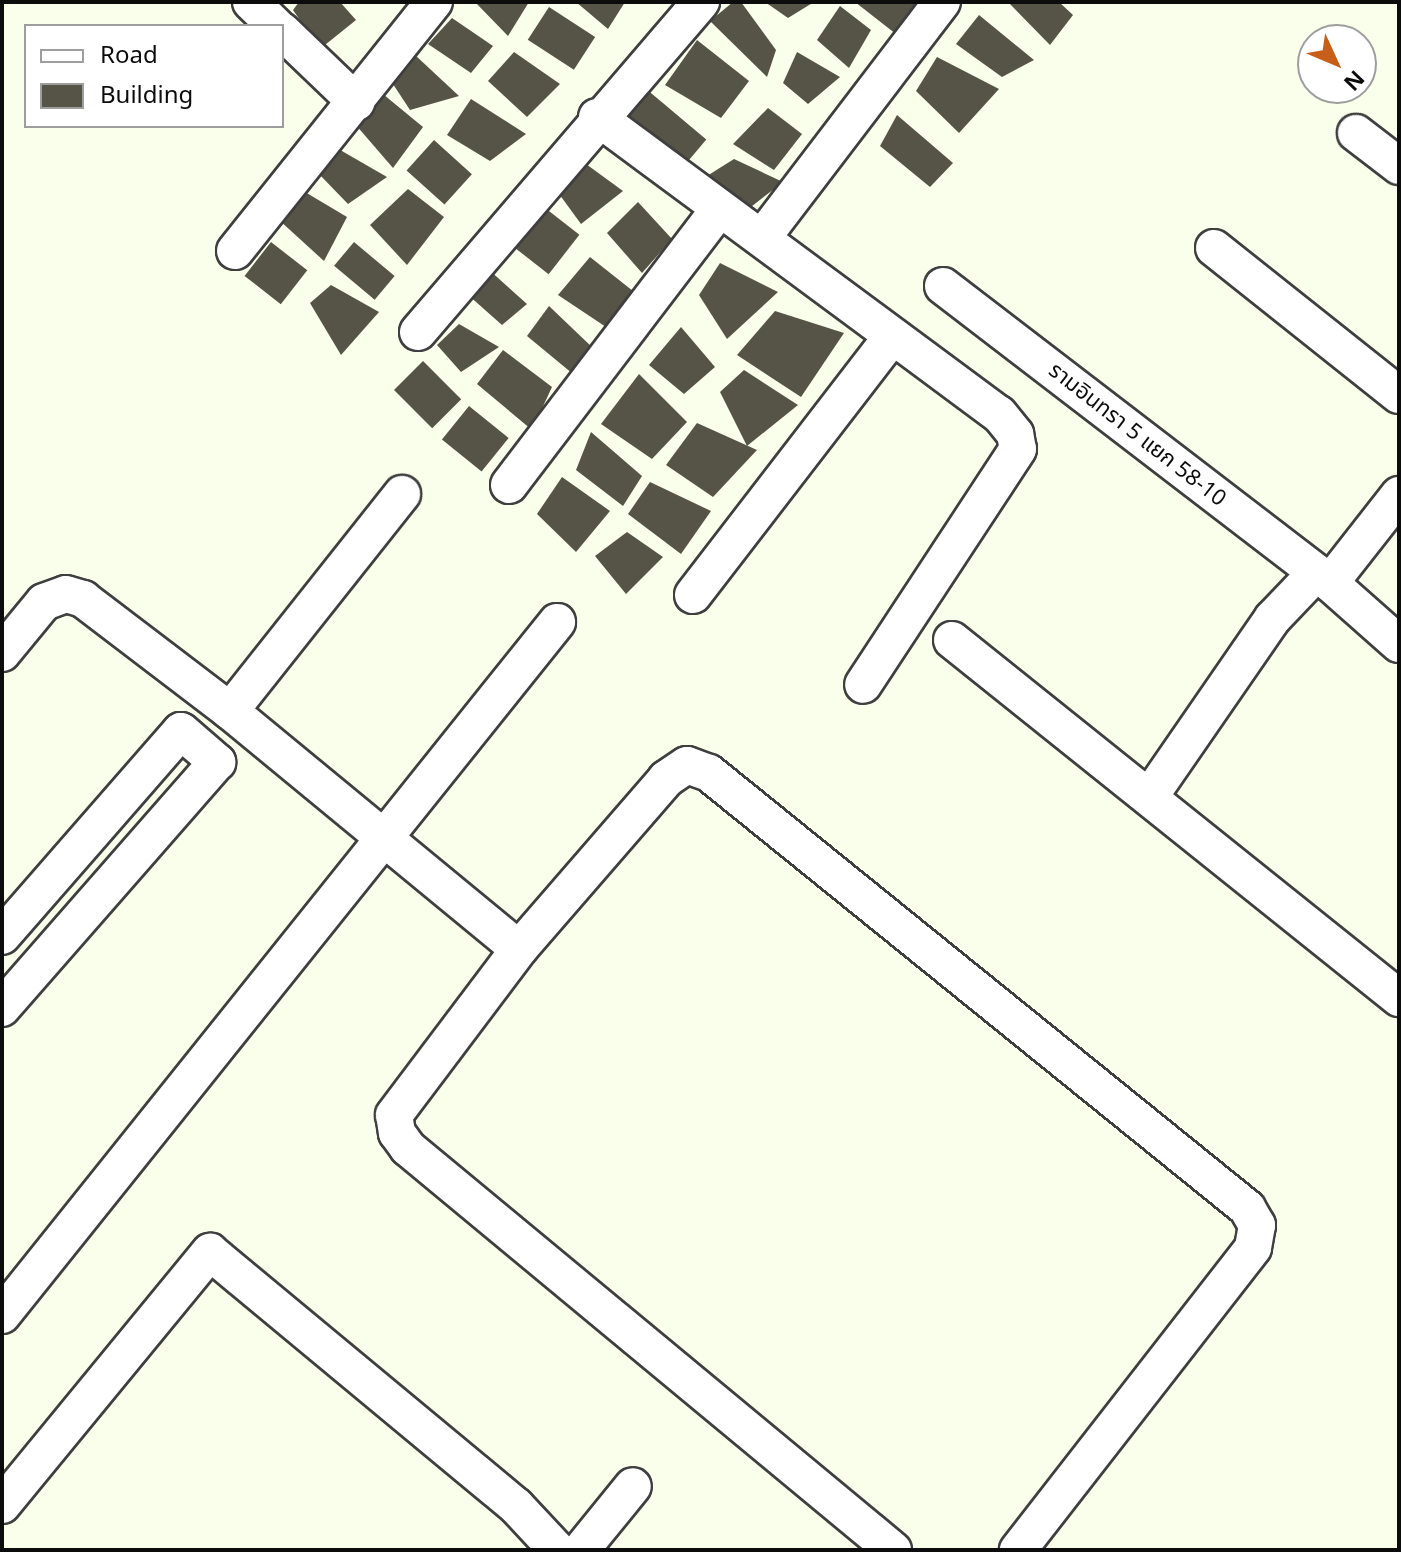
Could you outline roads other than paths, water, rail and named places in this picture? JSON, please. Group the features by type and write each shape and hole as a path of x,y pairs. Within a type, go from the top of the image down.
{"street":[{"path":"251,2 274,24"},
{"path":"235,251 434,2"},
{"path":"418,332 597,117 701,2"},
{"path":"762,238 942,2"},
{"path":"284,33 356,102"},
{"path":"597,117 718,211 762,238 891,338 999,414 1015,434 1018,449 863,685"},
{"path":"1356,133 1399,166"},
{"path":"509,485 718,211"},
{"path":"1214,248 1399,395"},
{"name":"รามอินทรา 5 แยก 58-10","path":"943,286 1323,578 1399,644"},
{"path":"693,595 891,338"},
{"path":"230,711 402,494"},
{"path":"1150,796 1273,618 1323,578 1399,495"},
{"path":"2,653 44,602 66,594 83,599 230,711 519,949"},
{"path":"2,1315 557,622"},
{"path":"952,640 1399,998"},
{"path":"2,936 181,731 217,762 2,1008"},
{"path":"893,1550 408,1148 397,1133 394,1115 519,949 666,779 687,765 709,773 1247,1208 1257,1225 1253,1248 1018,1550"},
{"path":"2,1505 210,1252 516,1506 557,1550"},
{"path":"581,1550 633,1486"}]}
